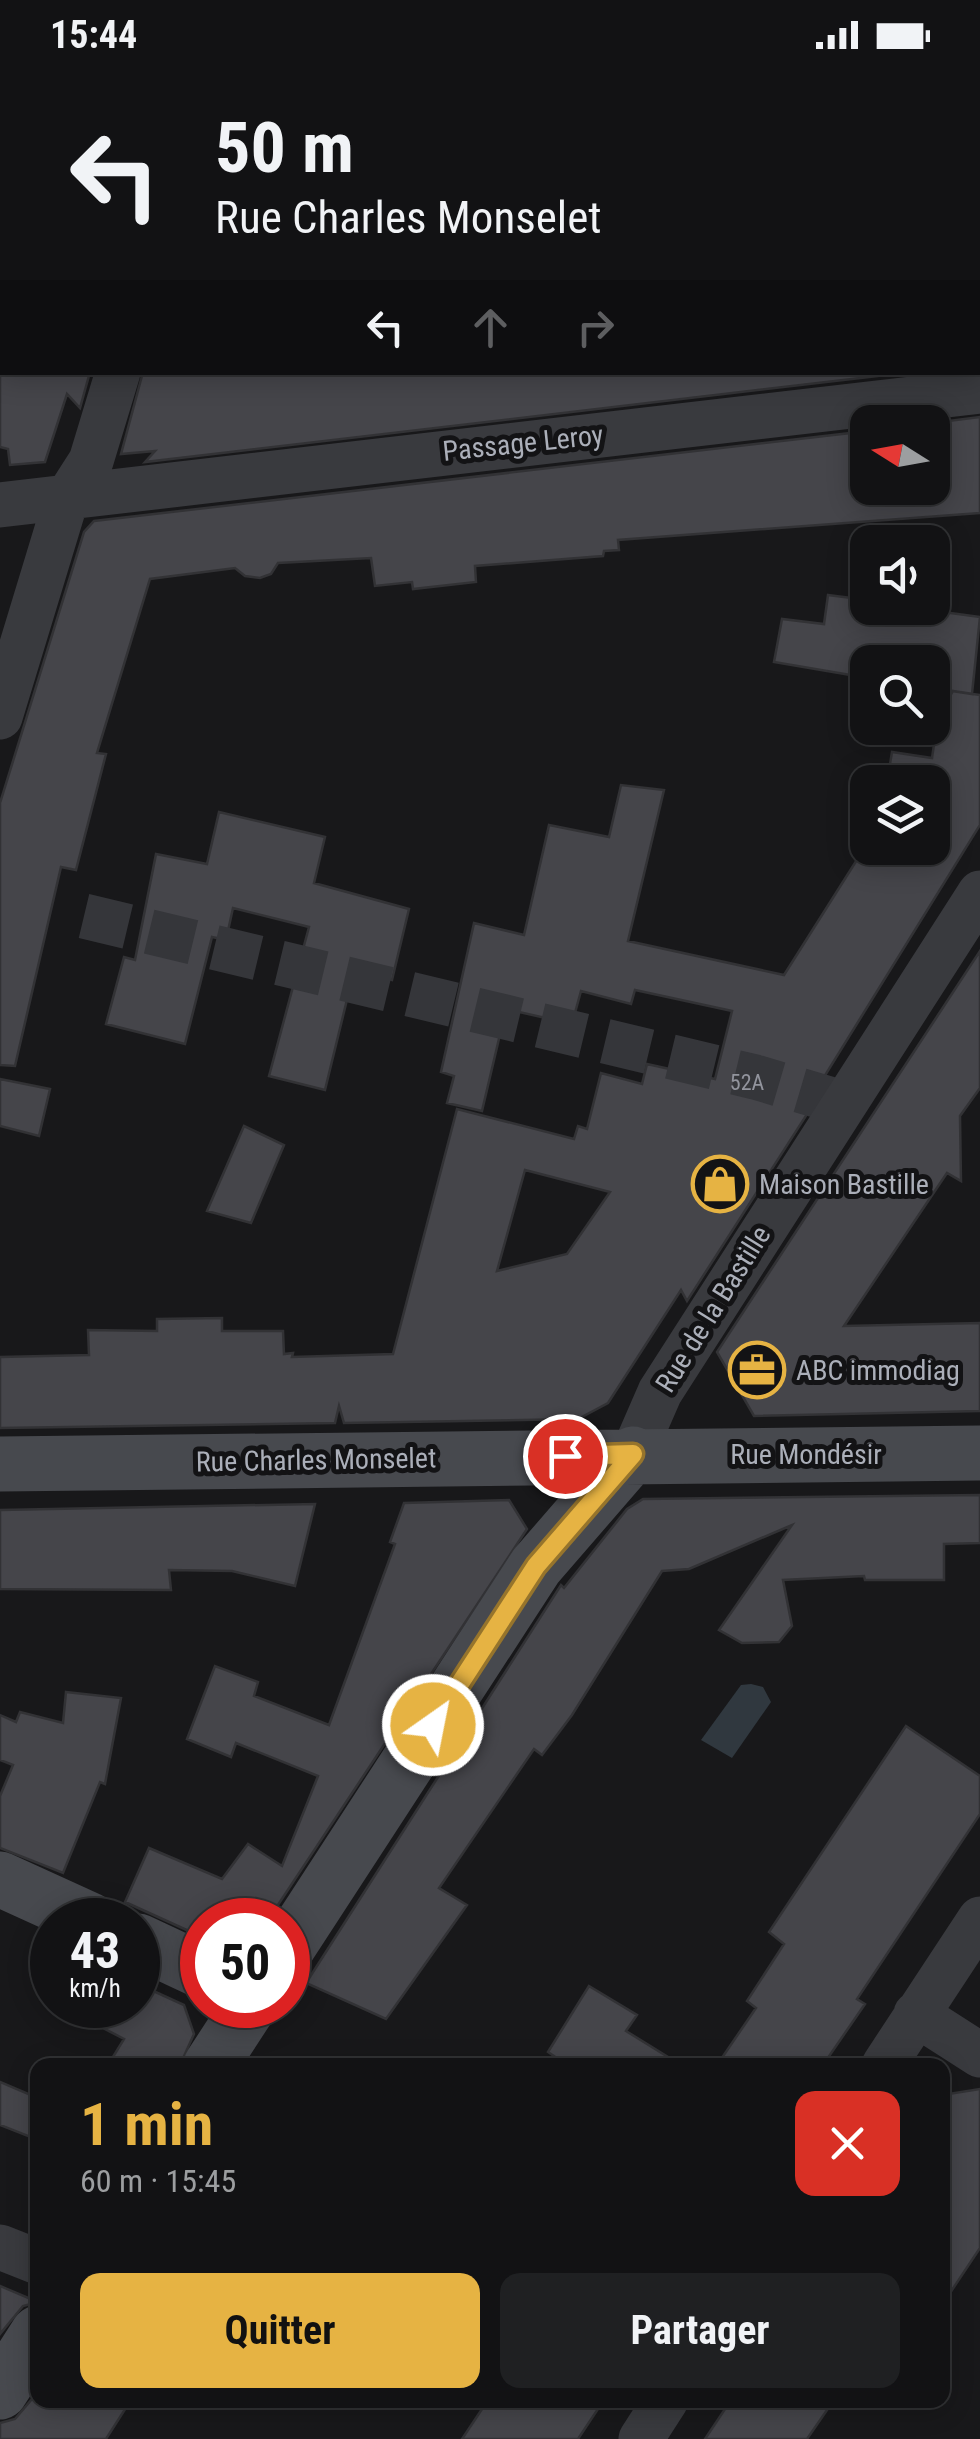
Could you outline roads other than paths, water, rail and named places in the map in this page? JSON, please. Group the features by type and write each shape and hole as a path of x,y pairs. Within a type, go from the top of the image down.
{"main road":[{"name":"Rue Mondésir","path":"633,1454 980,1453"},
{"name":"Rue Charles Monselet","path":"0,1464 633,1454"},
{"name":"Rue de la Bastille","path":"310,1913 536,1566 633,1454"},
{"name":"Rue de la Bastille","path":"497,1457 522,1468 546,1498 546,1532 536,1566"},
{"path":"0,1879 42,1898"},
{"path":"216,2058 235,2028"},
{"path":"0,2392 30,2345"}],"street":[{"path":"0,718 66,500 91,461 117,375"},
{"name":"Passage Leroy","path":"0,505 980,391"},
{"name":"Rue de la Bastille","path":"633,1454 660,1392 980,893"},
{"path":"888,2058 980,1919"},
{"path":"916,2014 980,2055"},
{"path":"0,2247 30,2259"},
{"path":"641,2439 661,2408"}],"tunnel":[{"path":"84,916 755,1077 843,1103"}],"place":[{"name":"Maison Bastille","path":"720,1184"},
{"name":"ABC immodiag","path":"757,1370"}]}
